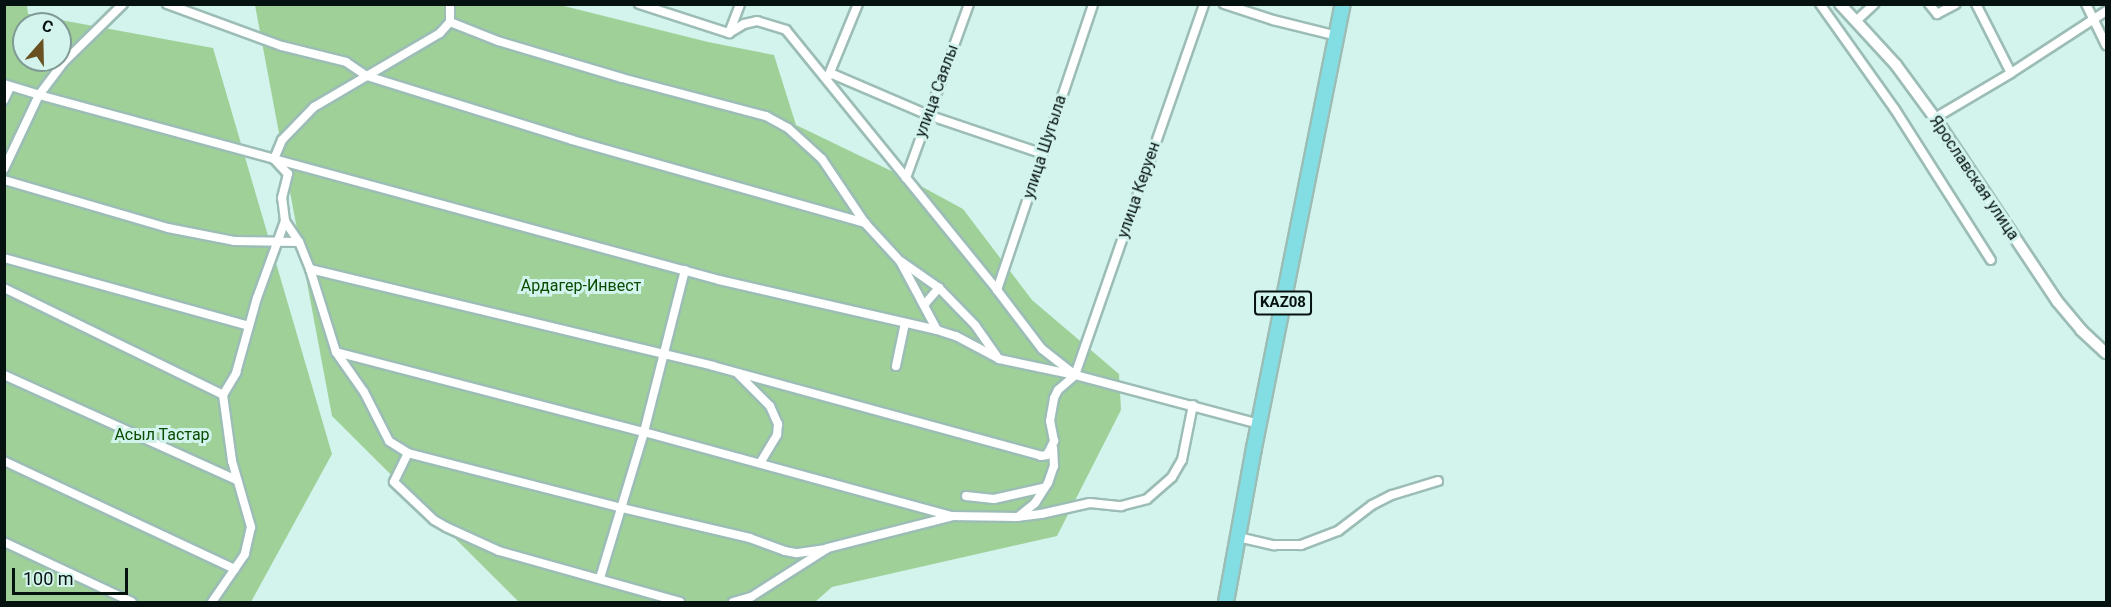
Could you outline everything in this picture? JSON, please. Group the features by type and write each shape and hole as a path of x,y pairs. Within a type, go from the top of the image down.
{"highway":[{"name":"KAZ08","path":"1226,603 1259,424 1343,4"}],"main road":[{"name":"Ярославская улица","path":"1840,4 1896,65 1935,118 2057,301 2081,330 2106,353"}],"street":[{"path":"4,169 39,95 63,63 123,4"},
{"path":"167,4 282,46 346,62 367,76 572,140 865,223"},
{"path":"274,159 282,140 314,107 440,33 450,22 450,4"},
{"path":"639,4 729,33 744,24 757,21 786,30 828,77 1042,349 1075,375"},
{"path":"729,33 740,4"},
{"path":"828,77 858,4"},
{"name":"улица Саялы","path":"906,178 969,4"},
{"name":"улица Шугыла","path":"997,290 1093,4"},
{"name":"улица Керуен","path":"1075,375 1204,4"},
{"path":"1224,4 1273,20 1337,36"},
{"path":"1820,4 1894,108 1991,260"},
{"path":"1856,21 1874,4"},
{"path":"1929,4 1937,14 1956,4"},
{"path":"1976,4 2011,73"},
{"path":"2086,4 2106,45"},
{"path":"1935,118 2011,73 2106,11"},
{"path":"450,22 498,41 610,75 766,116 788,128 822,159 865,223 900,261 939,288 975,325 999,359"},
{"path":"828,77 928,115 1043,154"},
{"path":"4,100 8,86 685,270 937,330 956,336 999,359 1075,375 1259,424"},
{"path":"274,159 288,174 282,198 285,221 299,242 310,269 336,352 364,392 388,441 408,453 750,538 796,553 826,549 951,516"},
{"path":"4,180 168,228 234,241 299,242"},
{"path":"212,603 245,554 251,527 232,461 223,395 236,373 285,221"},
{"path":"4,258 249,327"},
{"path":"900,261 937,330"},
{"path":"310,269 737,372 1041,456 1047,456 1053,447"},
{"path":"600,578 645,432 685,270"},
{"path":"4,288 223,395"},
{"path":"924,305 939,288"},
{"path":"896,366 905,323"},
{"path":"336,352 645,432 951,516 1017,517 1089,503 1121,506 1147,499 1172,477 1182,460 1193,405"},
{"path":"737,372 770,406 778,424 777,435 760,463"},
{"path":"4,375 237,480"},
{"path":"1017,517 1035,503 1051,476 1053,447 1050,411 1058,390 1075,375"},
{"path":"408,453 394,482 434,520 499,551 600,578 680,603"},
{"path":"4,461 235,569"},
{"path":"1238,537 1274,545 1301,545 1338,531 1372,505 1392,495 1438,481"},
{"path":"966,496 994,499 1043,488"},
{"path":"4,542 132,603"},
{"path":"733,603 751,597 826,549"}],"green space":[{"name":"Асыл Тастар","path":"4,5 27,5 28,12 12,12 12,72 72,72 72,22 213,48 332,454 251,602 5,602"},
{"name":"Ардагер-Инвест","path":"255,5 560,5 708,42 774,55 796,125 906,178 963,209 1032,300 1119,374 1121,410 1057,536 832,587 815,602 519,602 332,416"}]}
